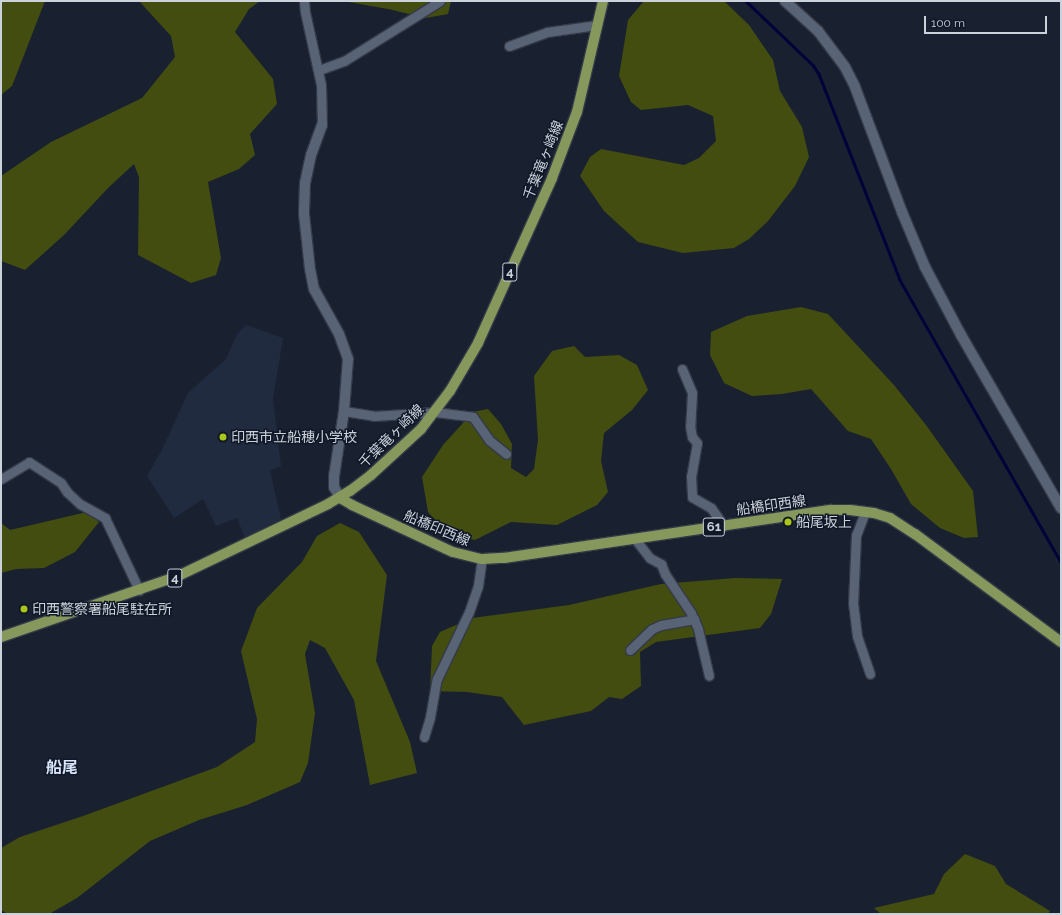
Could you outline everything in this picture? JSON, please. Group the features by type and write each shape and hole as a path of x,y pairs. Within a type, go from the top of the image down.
{"main road":[{"name":"千葉竜ヶ崎線","path":"1,637 140,590 178,576 227,554 340,498 390,458 421,429 435,412 464,369 478,343 554,171 576,112 603,1"},
{"name":"船橋印西線","path":"340,498 452,552 482,559 504,558 831,510 865,512 890,518 915,534 1061,642"}],"street":[{"path":"304,1 304,12 319,70 322,125 311,155 304,183 304,214 310,269 314,288 339,334 348,359 344,412 334,476 334,487 340,498"},
{"path":"319,70 344,61 440,1"},
{"path":"785,1 818,31 845,67 855,87 902,212 925,266 961,335 1061,508"},
{"path":"509,46 547,32 598,25"},
{"path":"682,369 692,393 690,426 692,436 697,444 691,476 692,497 710,508 724,526"},
{"path":"344,412 374,416 435,412 473,417 490,440 506,454"},
{"path":"1,479 29,462 61,483 67,492 80,504 106,518 140,590"},
{"path":"865,512 856,535 854,604 857,636 870,674"},
{"path":"635,539 650,558 661,564 665,574 694,619 707,659 709,676"},
{"path":"424,737 430,717 437,679 469,612 478,586 482,559"},
{"path":"630,650 652,629 661,625 694,619"}],"shaded area":[{"name":"印西市立船穂小学校","path":"246,325 283,338 273,399 281,466 270,470 281,519 245,538 237,518 216,526 203,499 174,518 147,476 162,450 188,393 226,359 237,334"}],"green space":[{"path":"1,1 45,1 12,86 1,95"},
{"path":"139,1 260,1 249,9 235,32 273,79 277,104 250,134 255,155 239,169 208,182 221,258 216,275 191,283 138,255 139,177 134,164 109,187 64,235 25,270 1,261 1,176 51,142 142,98 175,57 171,36"},
{"path":"343,1 451,1 448,14 426,18"},
{"path":"644,1 724,1 749,25 773,60 780,91 802,127 809,157 795,186 768,221 749,239 734,248 683,253 638,242 604,211 580,176 590,157 601,149 684,165 699,158 716,141 713,116 688,105 641,110 631,102 619,76 628,20"},
{"path":"801,307 828,314 894,385 926,425 973,491 978,537 964,538 940,528 911,504 891,469 871,439 848,431 811,389 782,394 752,396 724,383 710,355 711,332 747,316"},
{"path":"574,346 585,357 619,355 637,365 648,390 632,410 604,433 601,461 608,492 597,505 557,525 511,522 475,540 448,534 428,512 422,477 443,445 473,412 488,409 501,424 512,444 511,468 526,477 534,469 538,440 534,376 552,351"},
{"path":"87,512 99,522 75,552 44,568 16,569 1,573 1,523 10,530"},
{"path":"340,523 359,532 387,575 376,661 410,742 417,773 370,785 354,700 325,648 310,640 305,654 315,713 308,763 300,782 247,805 199,820 150,841 77,898 49,914 8,914 1,910 1,848 20,837 83,816 217,767 255,742 257,719 241,651 257,608 302,562 317,536"},
{"path":"735,578 782,579 771,614 760,628 656,642 640,652 641,686 622,699 609,697 591,711 524,725 502,697 467,692 430,691 432,646 440,632 472,618 569,605 661,584"},
{"path":"965,854 995,866 1006,884 1050,911 1048,914 881,914 874,908 934,894 944,874"}],"waterway":[{"path":"746,1 813,65 819,74 900,280 1061,562"}],"place":[{"name":"印西市立船穂小学校","path":"223,437"},
{"name":"船尾坂上","path":"788,522"},
{"name":"印西警察署船尾駐在所","path":"24,609"}],"district":[{"name":"船尾","path":"62,768"}]}
